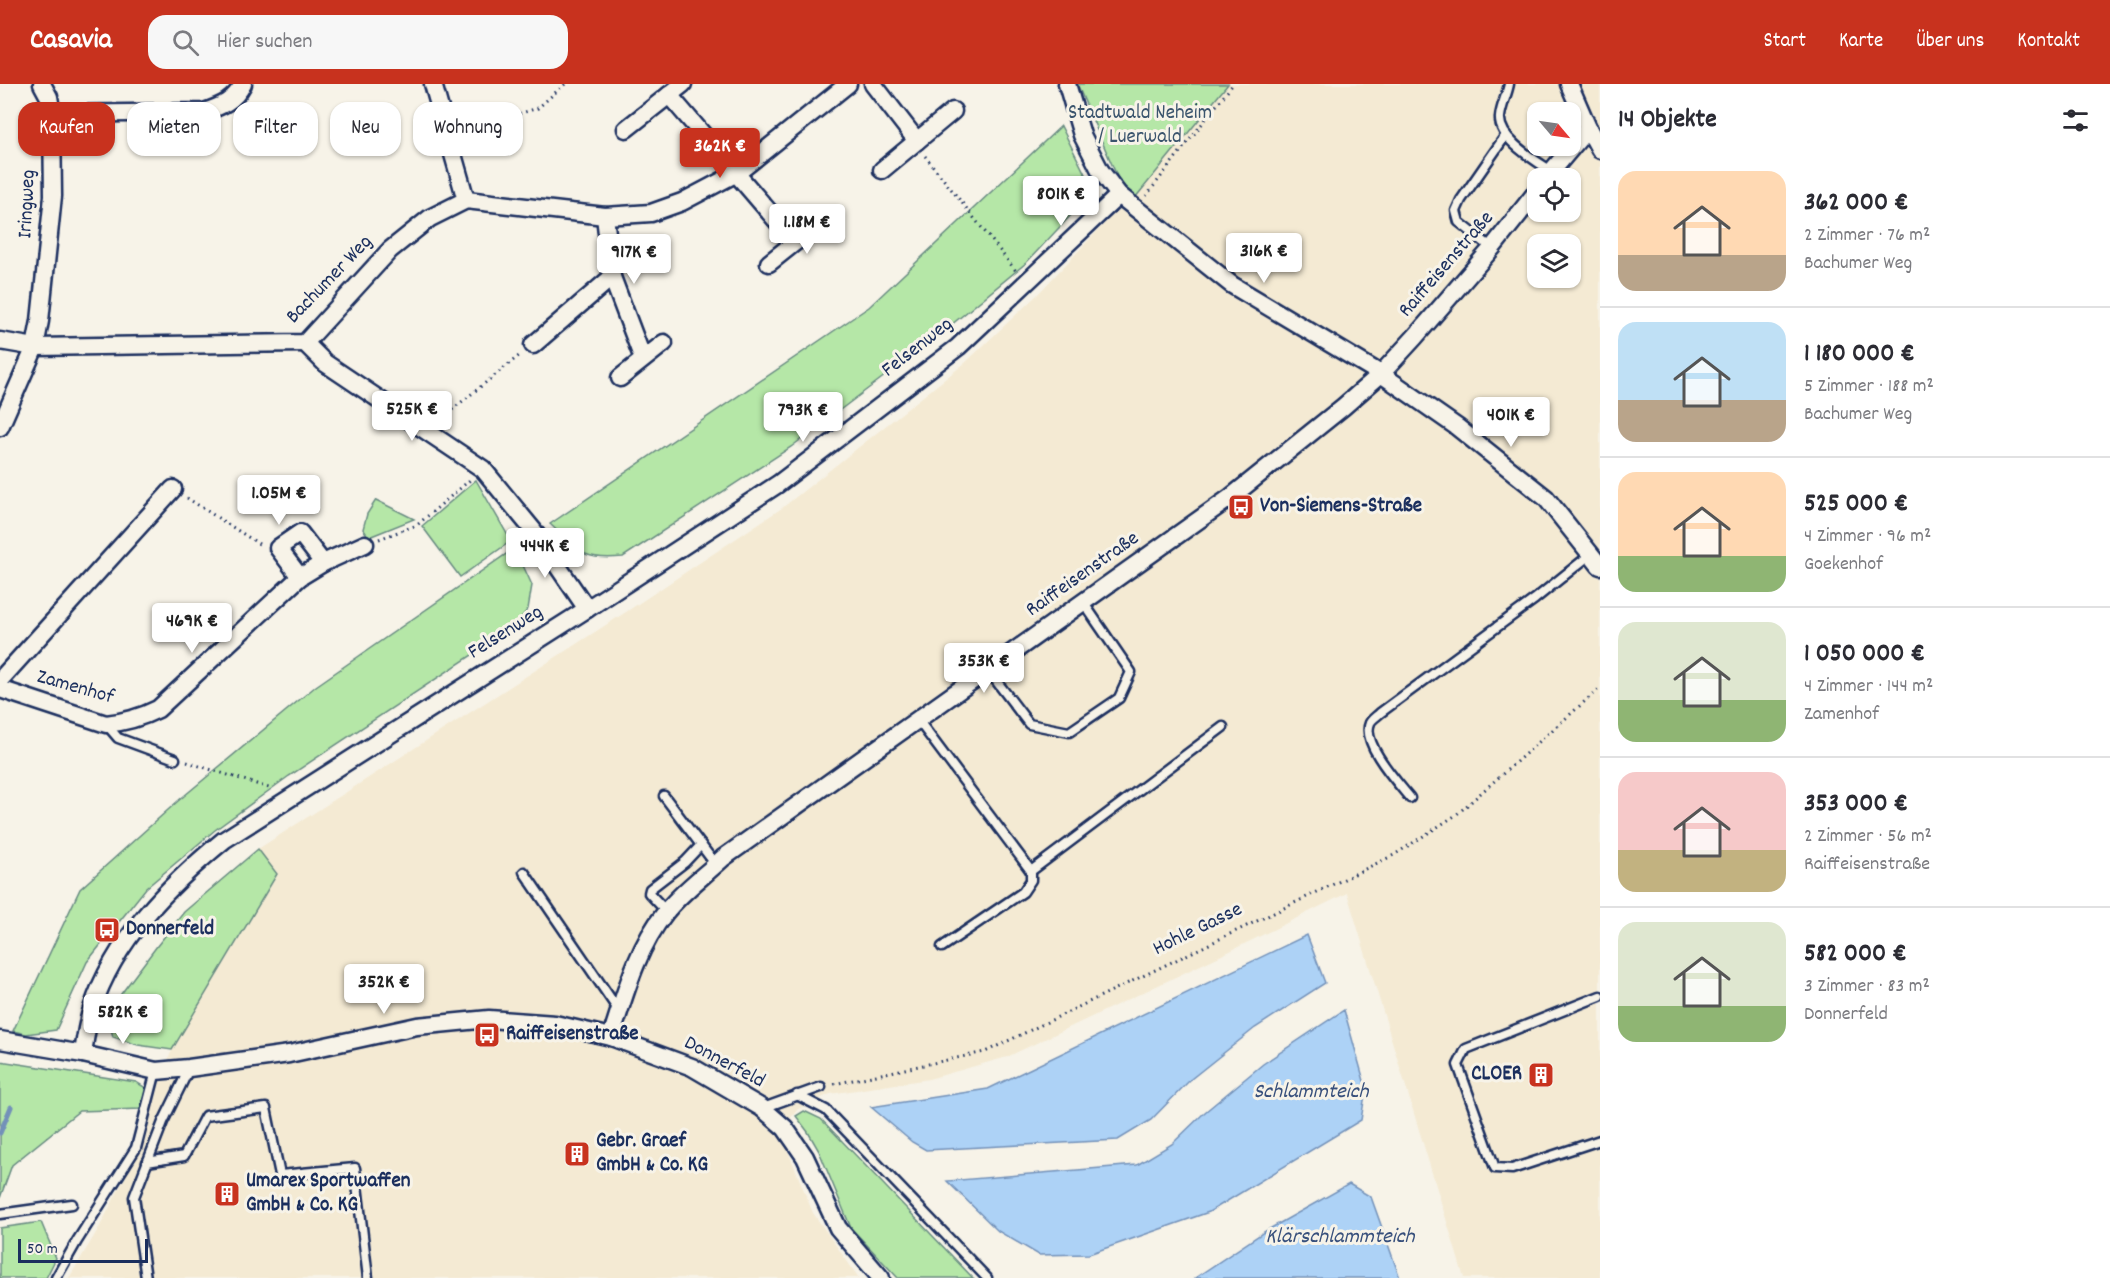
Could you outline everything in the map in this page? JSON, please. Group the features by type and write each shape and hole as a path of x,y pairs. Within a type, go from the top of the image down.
{"street":[{"name":"Iringweg","path":"42,84 50,102"},
{"path":"115,113 204,112 224,105 238,93 243,84"},
{"path":"433,84 439,102"},
{"path":"626,129 682,84"},
{"path":"454,156 466,200 605,216 651,213 682,201 737,173 848,84"},
{"path":"873,84 916,142"},
{"path":"1067,84 1082,135 1100,170 1119,195 1232,285 1381,374 1456,427 1546,498 1595,560"},
{"path":"1569,84 1600,149"},
{"path":"669,95 795,243"},
{"path":"882,170 953,111"},
{"path":"1554,168 1588,128"},
{"name":"Iringweg","path":"0,427 35,347 40,321 53,196 53,156"},
{"name":"Felsenweg","path":"83,1054 91,1010 107,972 125,942 190,867 224,840 778,484 958,347 1119,195"},
{"name":"Bachumer Weg","path":"0,341 35,347 304,344 390,250 430,218 466,200"},
{"name":"Raiffeisenstraße","path":"611,1036 634,968 652,930 666,911 716,865 1231,497 1343,407 1381,374 1492,248 1527,204"},
{"path":"605,216 612,277 644,358"},
{"path":"769,263 823,220"},
{"path":"533,345 612,277"},
{"path":"620,378 664,343"},
{"path":"304,344 326,363 483,469 533,530 586,609"},
{"name":"Zamenhof","path":"0,680 173,489"},
{"path":"300,578 278,548 300,533 322,562"},
{"name":"Zamenhof","path":"0,689 106,724 142,718 158,709 300,578 322,562 365,544"},
{"name":"Donnerfeld","path":"0,1040 83,1054 156,1071 289,1054 417,1026 489,1019 555,1024 611,1036 692,1067 762,1108 786,1128 805,1157 838,1228 881,1278"}],"lane":[{"path":"1509,84 1500,118 1501,125 1506,135 1541,168"},
{"path":"1492,248 1460,222 1456,211 1461,200 1506,135"},
{"path":"1410,798 1379,758 1368,735 1370,723 1380,713 1535,599 1595,560"},
{"path":"988,670 1029,724 1069,732 1119,698 1131,672 1083,602"},
{"path":"918,720 1031,871 1031,880 1023,892 942,947"},
{"path":"106,724 118,738 175,759"},
{"path":"1031,871 1223,727"},
{"path":"663,796 716,865"},
{"path":"666,911 652,898 649,893 650,889 685,862 701,845"},
{"path":"524,872 619,1012"},
{"path":"1600,996 1466,1049 1458,1065 1495,1168 1512,1169 1600,1140"},
{"path":"146,1278 134,1197 163,1122 189,1068"},
{"path":"56,1278 136,1148 156,1071"},
{"path":"762,1108 821,1087"},
{"path":"797,1095 826,1110 987,1278"},
{"path":"147,1162 184,1156 205,1116 266,1108 280,1175 355,1168 368,1278"},
{"path":"0,1214 72,1204"}],"path":[{"path":"523,113 538,108 565,84"},
{"path":"1136,210 1233,84"},
{"path":"916,142 1026,284"},
{"path":"426,431 533,345"},
{"path":"365,544 417,525 483,469"},
{"path":"173,489 266,548 278,548"},
{"name":"Hohle Gasse","path":"821,1087 985,1052 1394,855 1456,815 1600,688"},
{"path":"175,759 294,796"}],"shaded area":[{"path":"1228,84 1600,84 1600,1278 1464,1278 1347,893 1007,1057 929,1079 830,1094 798,1109 780,1131 813,1213 859,1278 69,1278 100,1226 139,1150 157,1086 172,1050 277,875 258,849 626,612 782,508 965,363 1037,295 1118,209 1135,198"}],"green space":[{"name":"Stadtwald Neheim / Luerwald","path":"1079,84 1228,84 1135,198 1123,190"},
{"path":"1061,126 1087,178 1087,198 1026,263 939,335 791,447 623,557 598,557 582,552 550,524 869,307"},
{"path":"476,480 511,541 460,577 422,526"},
{"path":"376,500 414,519 369,537 363,529 367,514"},
{"path":"515,548 532,585 528,609 513,628 289,776 215,830 146,888 87,962 56,1030 26,1034 13,1031 80,889 178,801 316,686"},
{"path":"258,849 277,874 172,1050 138,1045 113,1037 109,1021 121,994 157,946 184,912"},
{"path":"0,1061 136,1082 146,1088 141,1109 79,1111 12,1165 0,1198"},
{"path":"804,1111 821,1119 973,1278 898,1278 851,1228 819,1151 796,1116"},
{"path":"41,1222 56,1258 46,1278 0,1278 0,1228"}],"water":[{"name":"Schlammteich","path":"1307,935 1325,983 1255,1028 1191,1079 1151,1120 1118,1140 926,1150 912,1142 871,1107 988,1089"},
{"name":"Schlammteich","path":"1344,1010 1366,1088 1361,1120 1209,1212 1089,1254 1039,1255 998,1231 947,1181 1137,1165 1172,1144 1205,1112 1263,1064"},
{"name":"Klärschlammteich","path":"1349,1184 1371,1197 1400,1278 1195,1278 1264,1232"}],"waterway":[{"path":"0,1133 11,1107"}],"place":[{"name":"Von-Siemens-Straße","path":"1241,507"},
{"name":"Donnerfeld","path":"107,930"},
{"name":"Raiffeisenstraße","path":"487,1035"},
{"name":"CLOER","path":"1541,1075"},
{"name":"Gebr. Graef GmbH & Co. KG","path":"577,1154"},
{"name":"Umarex Sportwaffen GmbH & Co. KG","path":"227,1194"}]}
